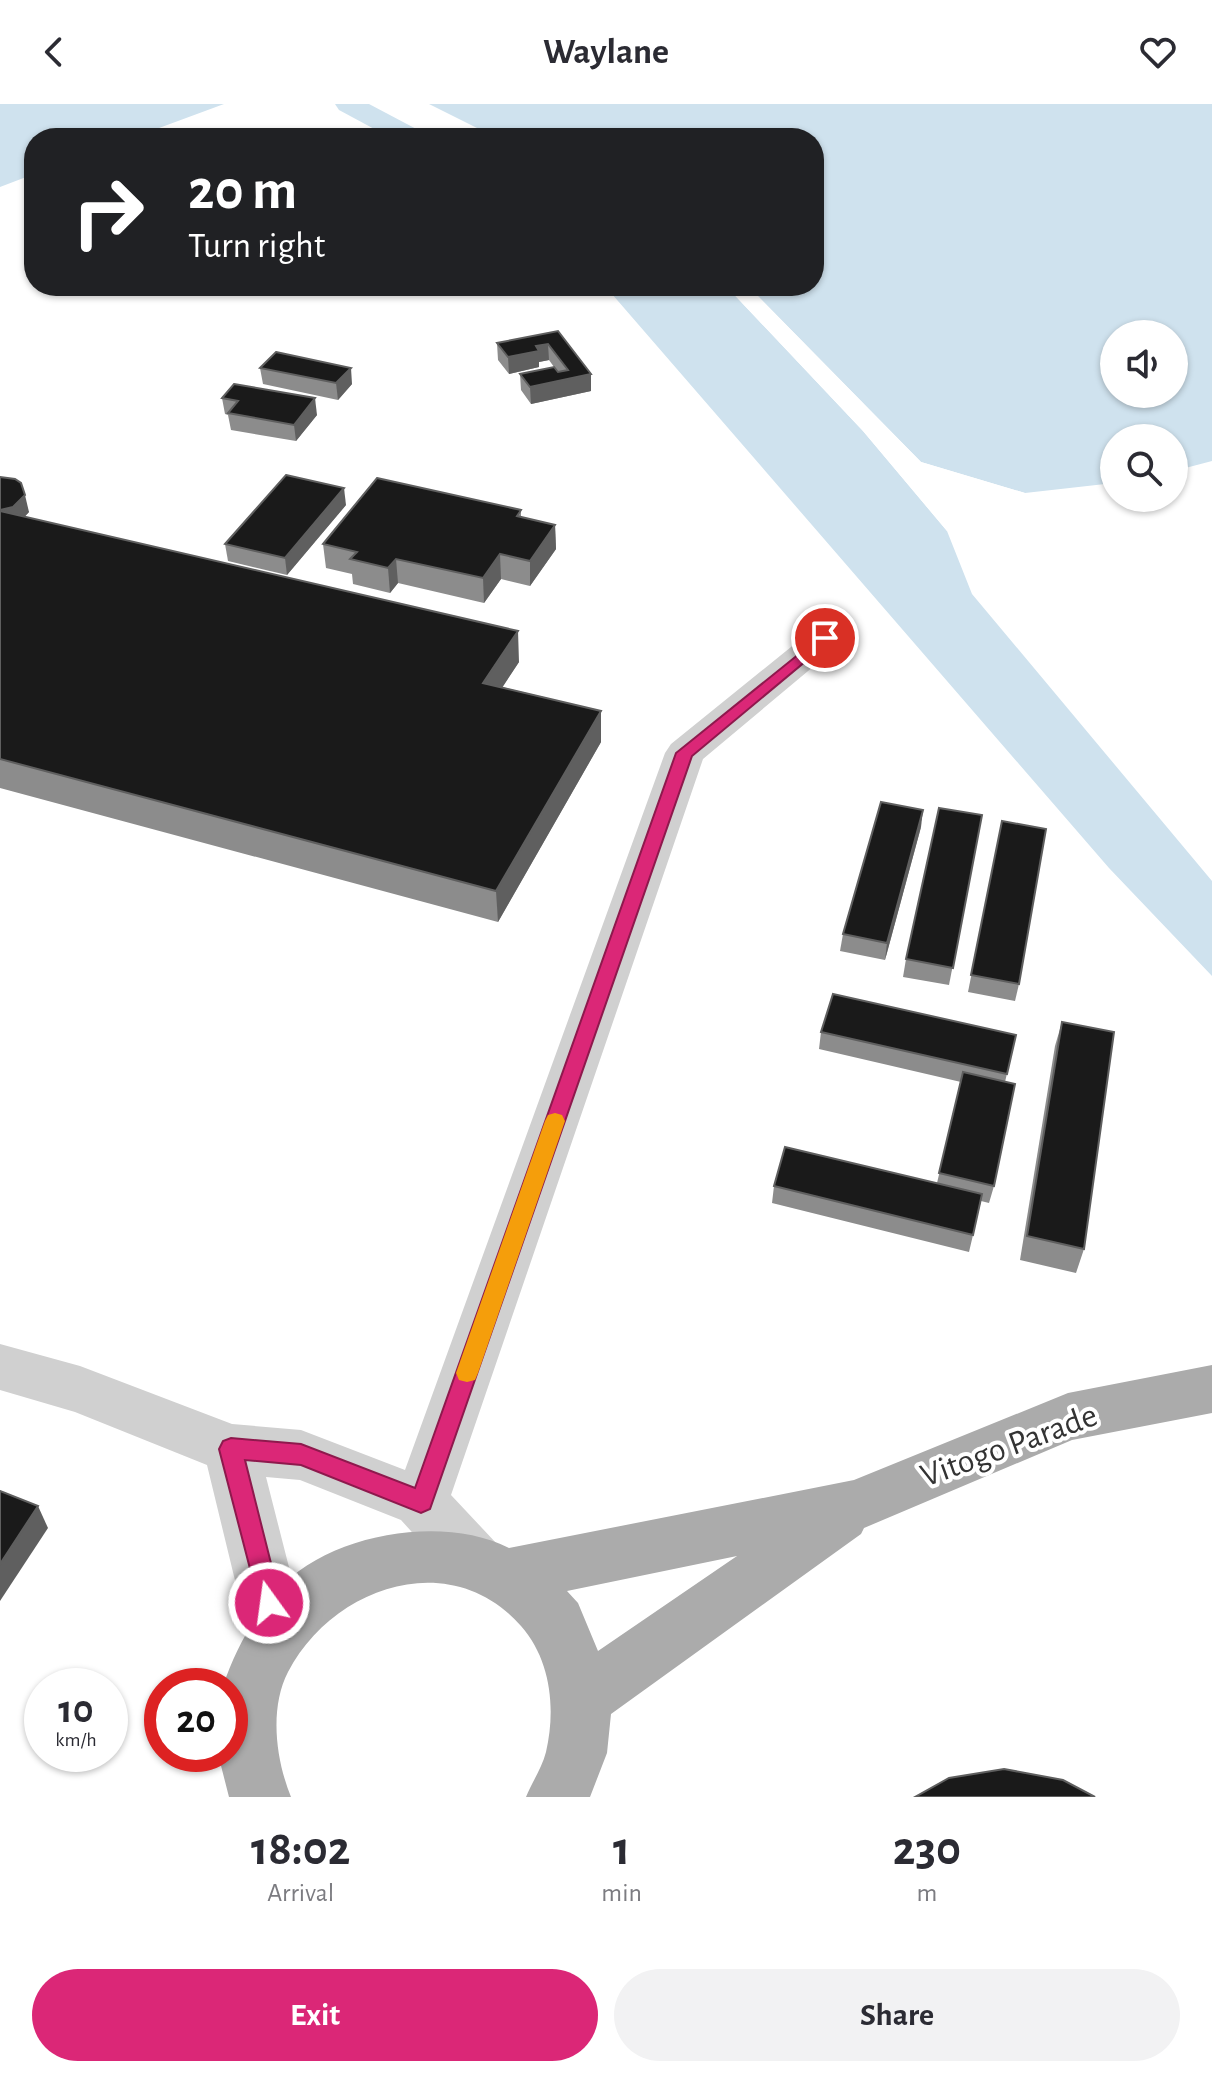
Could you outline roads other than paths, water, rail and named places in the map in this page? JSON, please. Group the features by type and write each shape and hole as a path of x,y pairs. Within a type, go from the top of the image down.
{"main road":[{"name":"Vitogo Parade","path":"493,1570 856,1505 1068,1417 1212,1389"},
{"name":"Vitogo Parade","path":"582,1698 856,1505"},
{"path":"253,1795 247,1750 247,1710 258,1670 277,1634 309,1598 347,1573 390,1557 434,1554 493,1570 535,1597 557,1623 572,1654 582,1698 578,1744 557,1797"}],"lane":[{"path":"421,1502 685,753 825,638"},
{"path":"0,1367 80,1390 231,1449 301,1455 421,1502 493,1570"},
{"path":"231,1449 277,1634"}],"water":[{"path":"0,104 224,104 159,128 24,128 24,178 0,187"},
{"path":"429,104 1212,104 1212,461 1188,467 1188,424 1100,424 1100,485 1025,493 921,462 758,296 824,296 824,128 477,128"},
{"path":"614,296 735,296 863,431 947,531 972,594 1212,881 1212,976 1109,868"}],"waterway":[{"path":"349,104 393,128"}]}
